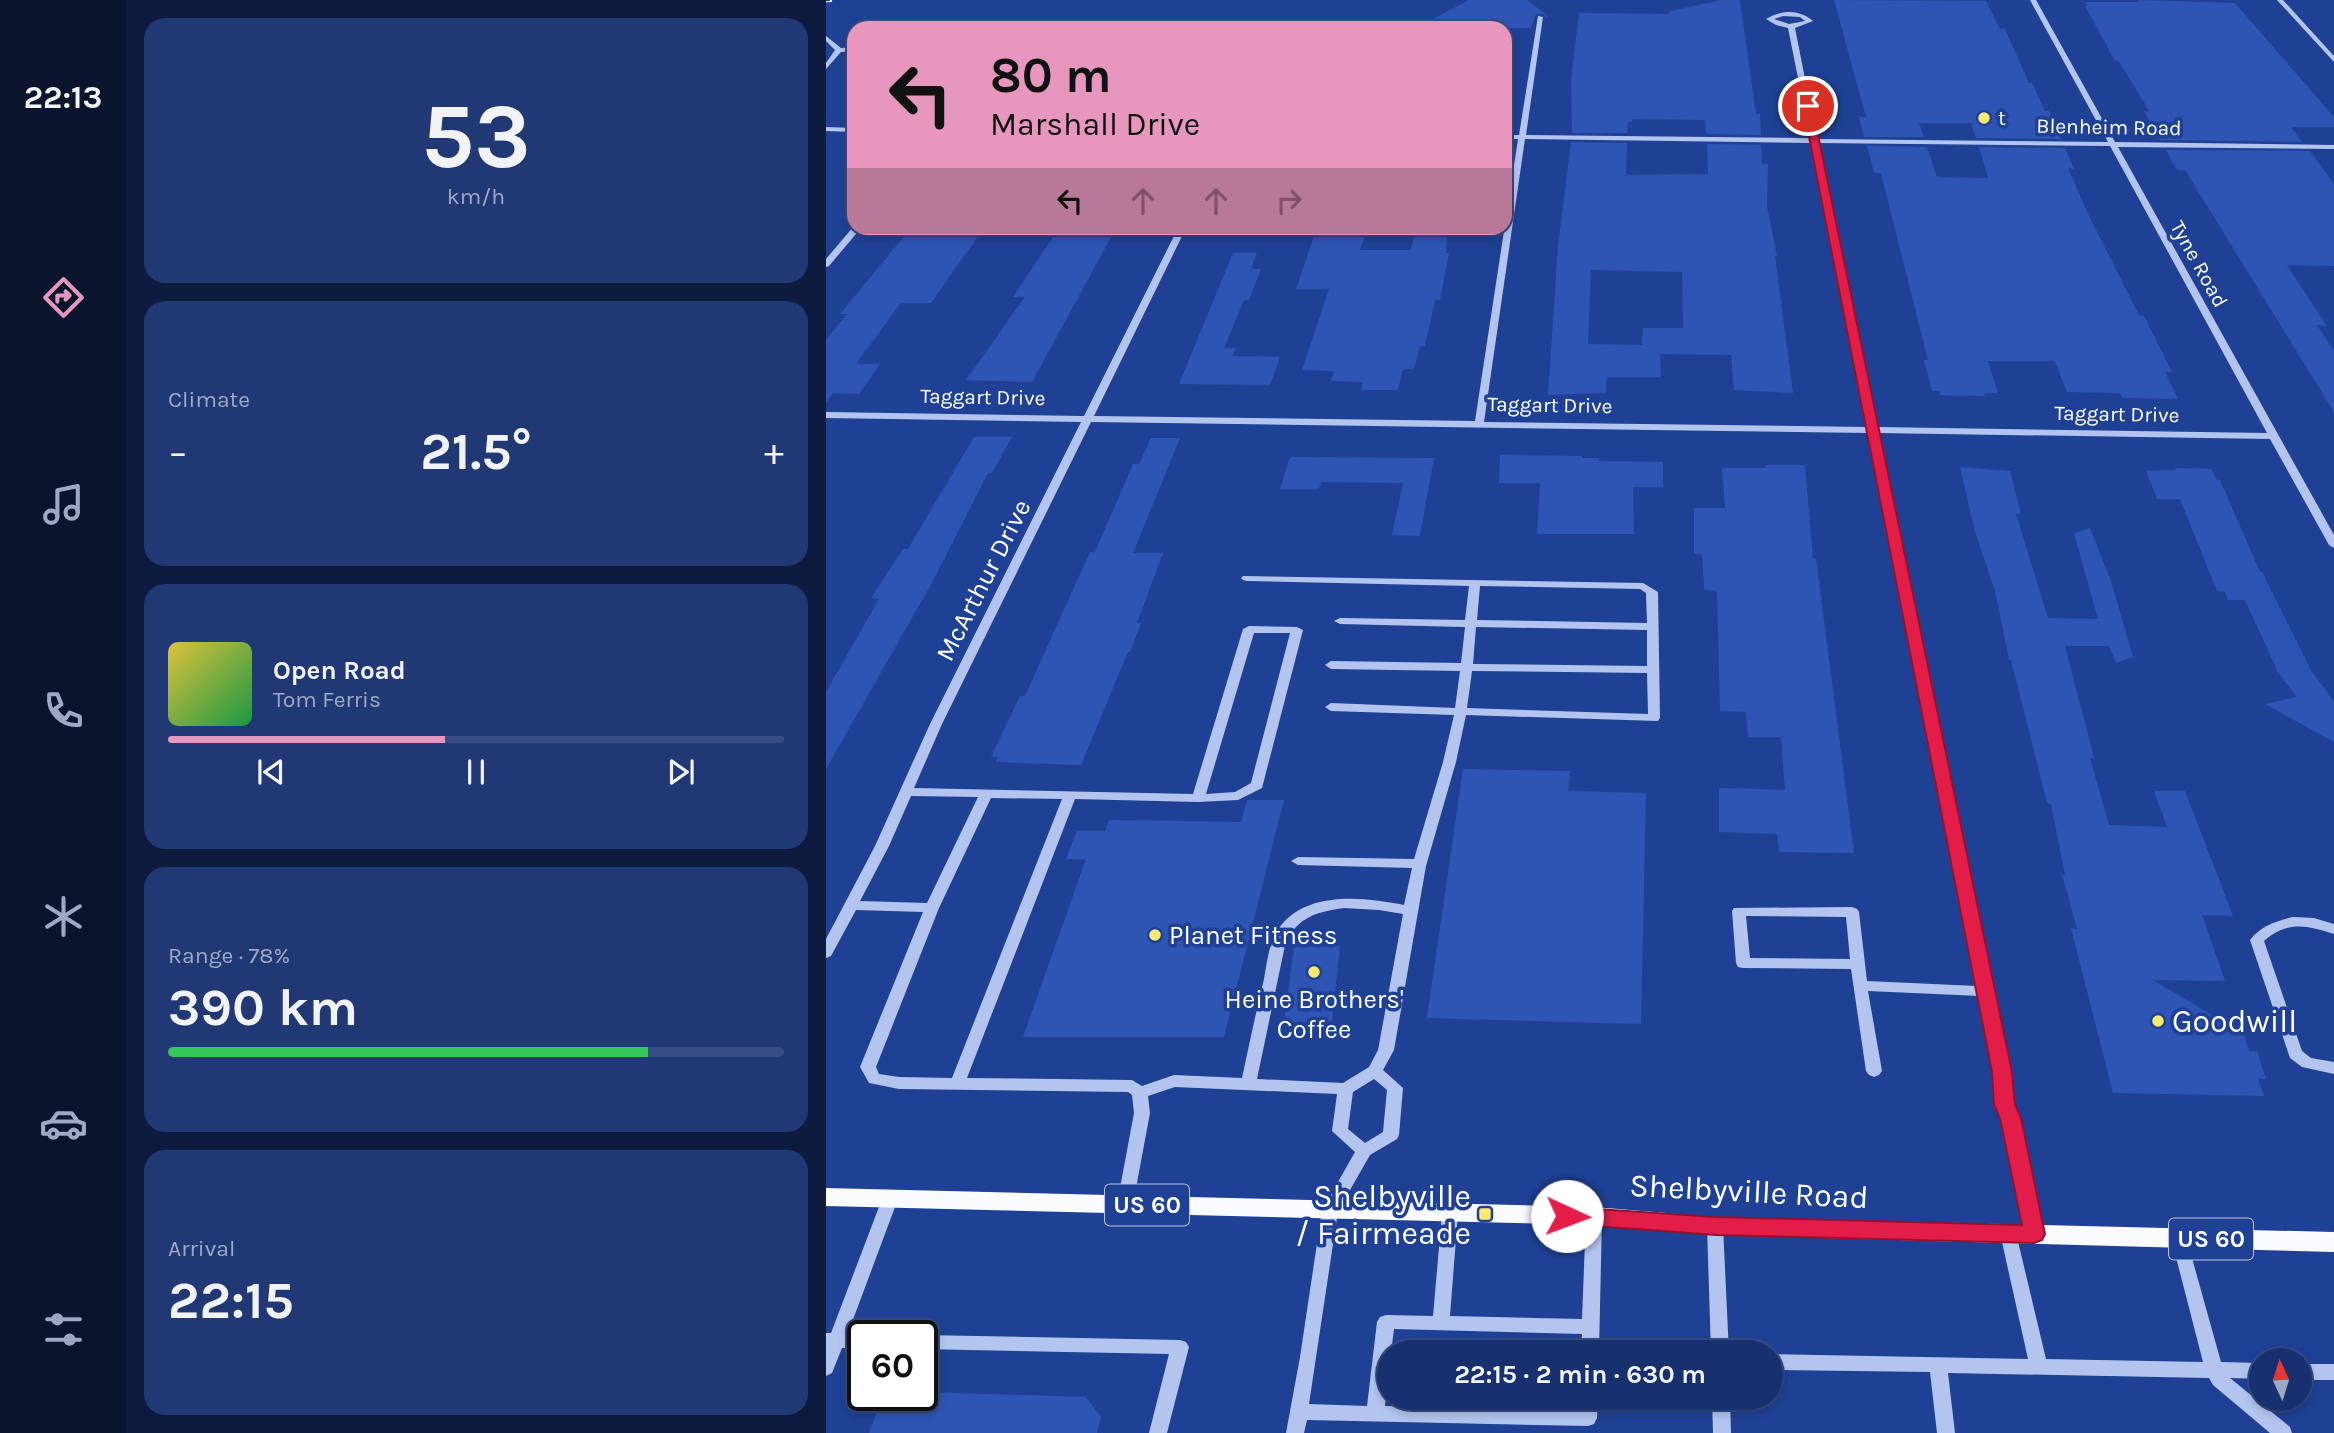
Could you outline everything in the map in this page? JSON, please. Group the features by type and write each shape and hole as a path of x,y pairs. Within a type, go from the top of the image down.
{"main road":[{"name":"Shelbyville Road","path":"826,1197 1594,1216 1716,1226 2334,1242"}],"street":[{"name":"Tyne Road","path":"2033,0 2334,545"},
{"path":"2280,0 2334,60"},
{"path":"1789,13 1809,18 1808,23 1791,26 1769,19 1789,13"},
{"path":"1512,199 1540,17"},
{"path":"1791,26 2002,1072 2004,1105 2010,1118 2034,1234"},
{"path":"826,38 839,50 847,49"},
{"path":"826,67 839,50"},
{"path":"826,129 847,130"},
{"name":"Blenheim Road","path":"1512,137 2334,147"},
{"path":"826,264 851,235"},
{"name":"McArthur Drive","path":"826,953 833,927 851,905 882,846 936,724 1179,235"},
{"path":"1479,424 1507,235"},
{"name":"Taggart Drive","path":"826,415 2273,436"},
{"path":"1247,578 1643,586 1652,592 1654,718 1331,707"},
{"path":"1140,1093 1174,1081 1346,1089 1375,1071 1386,1051 1419,863 1448,771 1460,712 1475,583"},
{"path":"1340,621 1653,627"},
{"path":"906,792 1198,798 1238,796 1257,785 1297,630 1249,629 1198,798"},
{"path":"1331,665 1654,670"},
{"path":"986,795 932,908 868,1067 874,1079 900,1083 1132,1086 1140,1093 1142,1113 1125,1204"},
{"path":"957,1084 1070,795"},
{"path":"1298,861 1419,863"},
{"path":"1248,1085 1277,950 1284,930 1304,914 1321,907 1380,904 1411,911"},
{"path":"851,905 932,908"},
{"path":"1858,964 1743,963 1739,911 1852,912 1858,964 1860,986"},
{"path":"2334,929 2307,921 2288,922 2263,934 2257,940 2295,1054 2307,1063 2334,1068"},
{"path":"1295,1433 1330,1210 1364,1150 1391,1135 1395,1088 1375,1071"},
{"path":"1346,1089 1340,1130 1364,1150"},
{"path":"826,1368 831,1340 890,1199"},
{"path":"1441,1323 1450,1213"},
{"path":"1590,1340 1594,1216"},
{"path":"1716,1226 1720,1340"},
{"path":"2008,1233 2039,1367"},
{"path":"2179,1238 2214,1370 2219,1380 2283,1433"},
{"path":"1375,1414 1386,1322 1591,1327"},
{"path":"938,1342 1181,1347 1158,1433"},
{"path":"1783,1362 2249,1371"},
{"path":"2312,1372 2334,1372"},
{"path":"1299,1412 1588,1418 1588,1410"},
{"path":"1721,1410 1722,1433"}],"lane":[{"path":"1874,1071 1860,986 1985,991"},
{"path":"1938,1365 1946,1433"}],"building":[{"path":"1469,0 1527,0 1548,16 1546,18 1544,14 1536,14 1531,28 1512,28 1512,21 1429,21"},
{"path":"1722,0 1740,0 1756,114 1760,114 1761,135 1706,134 1705,120 1632,119 1632,122 1628,122 1627,133 1572,133 1571,80 1579,13 1669,14 1670,11"},
{"path":"1834,0 1986,1 2000,29 2005,29 2029,83 2032,83 2045,111 2049,111 2061,139 1976,138 1971,123 1919,123 1924,137 1864,137 1859,117 1866,117"},
{"path":"2138,0 2235,3 2334,117 2334,127 2291,127 2302,142 2160,140 2144,111 2150,112 2119,62 2114,59 2085,6 2088,6 2085,2 2139,2"},
{"path":"1571,142 1627,143 1626,175 1708,174 1707,144 1761,145 1762,164 1768,164 1767,206 1777,256 1793,393 1734,390 1731,355 1660,354 1661,377 1607,377 1606,393 1548,395 1558,246","holes":["1591,270 1682,272 1683,328 1643,328 1642,345 1588,344"]},
{"path":"1867,146 1927,147 1937,177 1988,178 1979,147 2065,148 2074,169 2068,168 2089,216 2139,315 2144,316 2172,372 2165,372 2178,399 2122,398 2120,393 2067,392 2055,361 1988,361 1998,393 1984,393 1985,396 1940,395 1940,391 1932,391 1924,360 1928,360 1881,173 1874,173"},
{"path":"2166,150 2310,151 2334,184 2334,266 2287,265 2327,326 2317,325 2334,351 2334,412 2185,170 2177,170"},
{"path":"905,235 979,235 931,303 901,303 856,364 880,364 859,394 833,393 826,403 826,340 847,314 840,314"},
{"path":"1054,235 1112,235 1032,382 966,380 1025,297 1013,297"},
{"path":"1314,235 1366,235 1360,250 1411,250 1414,235 1447,235 1446,253 1449,253 1440,300 1435,300 1425,346 1420,346 1414,369 1403,369 1398,390 1361,390 1363,382 1331,381 1334,371 1302,370 1329,289 1296,289"},
{"path":"1233,253 1257,253 1251,269 1261,269 1249,300 1244,300 1224,348 1236,348 1232,356 1280,357 1270,385 1179,384"},
{"path":"974,437 1012,437 992,473 988,473 933,581 826,769 826,692 879,599 871,598 903,549 908,549"},
{"path":"1151,438 1180,438 1133,553 1163,553 1137,623 1141,623 1130,652 1081,765 996,762 998,757 991,757 1020,696 1025,696 1090,552 1095,552 1133,464 1139,464"},
{"path":"1500,455 1582,456 1599,458 1599,461 1663,462 1663,487 1633,487 1634,534 1537,534 1540,483 1499,483"},
{"path":"1290,457 1434,458 1420,536 1392,535 1403,483 1321,482 1319,489 1280,489"},
{"path":"1766,465 1805,465 1813,558 1816,558 1854,853 1779,852 1777,834 1719,832 1719,788 1785,790 1781,737 1748,737 1746,712 1720,711 1717,591 1704,590 1702,554 1694,554 1694,508 1725,508 1722,468 1766,468"},
{"path":"1960,467 2010,471 2021,514 2016,514 2048,618 2098,619 2074,533 2090,528 2111,581 2133,657 2116,663 2109,646 2065,646 2094,758 2090,758 2109,825 2167,827 2154,791 2185,791 2233,916 2202,915 2225,981 2153,980 2244,1034 2249,1051 2257,1051 2266,1079 2258,1079 2264,1096 2113,1093 2071,928 2077,929 2062,874 2065,875 2051,804 2047,803 2009,660 1995,591 1975,532"},
{"path":"2175,468 2211,469 2217,480 2220,480 2260,572 2311,670 2334,702 2334,742 2265,704 2296,697 2277,670 2245,600 2228,600 2224,591 2217,591 2180,499 2157,499 2146,471 2176,470"},
{"path":"1463,769 1570,771 1568,791 1646,793 1641,1024 1427,1018"},
{"name":"Planet Fitness","path":"1247,800 1284,800 1224,1037 1023,1037 1086,859 1066,859 1077,831 1105,831 1109,820 1241,822"},
{"name":"Heine Brothers' Coffee","path":"1340,946 1331,1030 1296,1031 1297,1022 1284,1023 1294,947"},
{"path":"938,1392 1086,1397 1101,1417 1097,1433 869,1433 877,1411 938,1411"}],"place":[{"name":"t","path":"1984,118"},
{"name":"Planet Fitness","path":"1155,935"},
{"name":"Heine Brothers' Coffee","path":"1314,972"},
{"name":"Goodwill","path":"2158,1021"},
{"name":"Shelbyville / Fairmeade","path":"1485,1214"}],"route":[{"path":"1567,1216 1690,1222 1716,1226 2034,1234 2010,1118 2004,1105 2002,1072 1808,106"}]}
